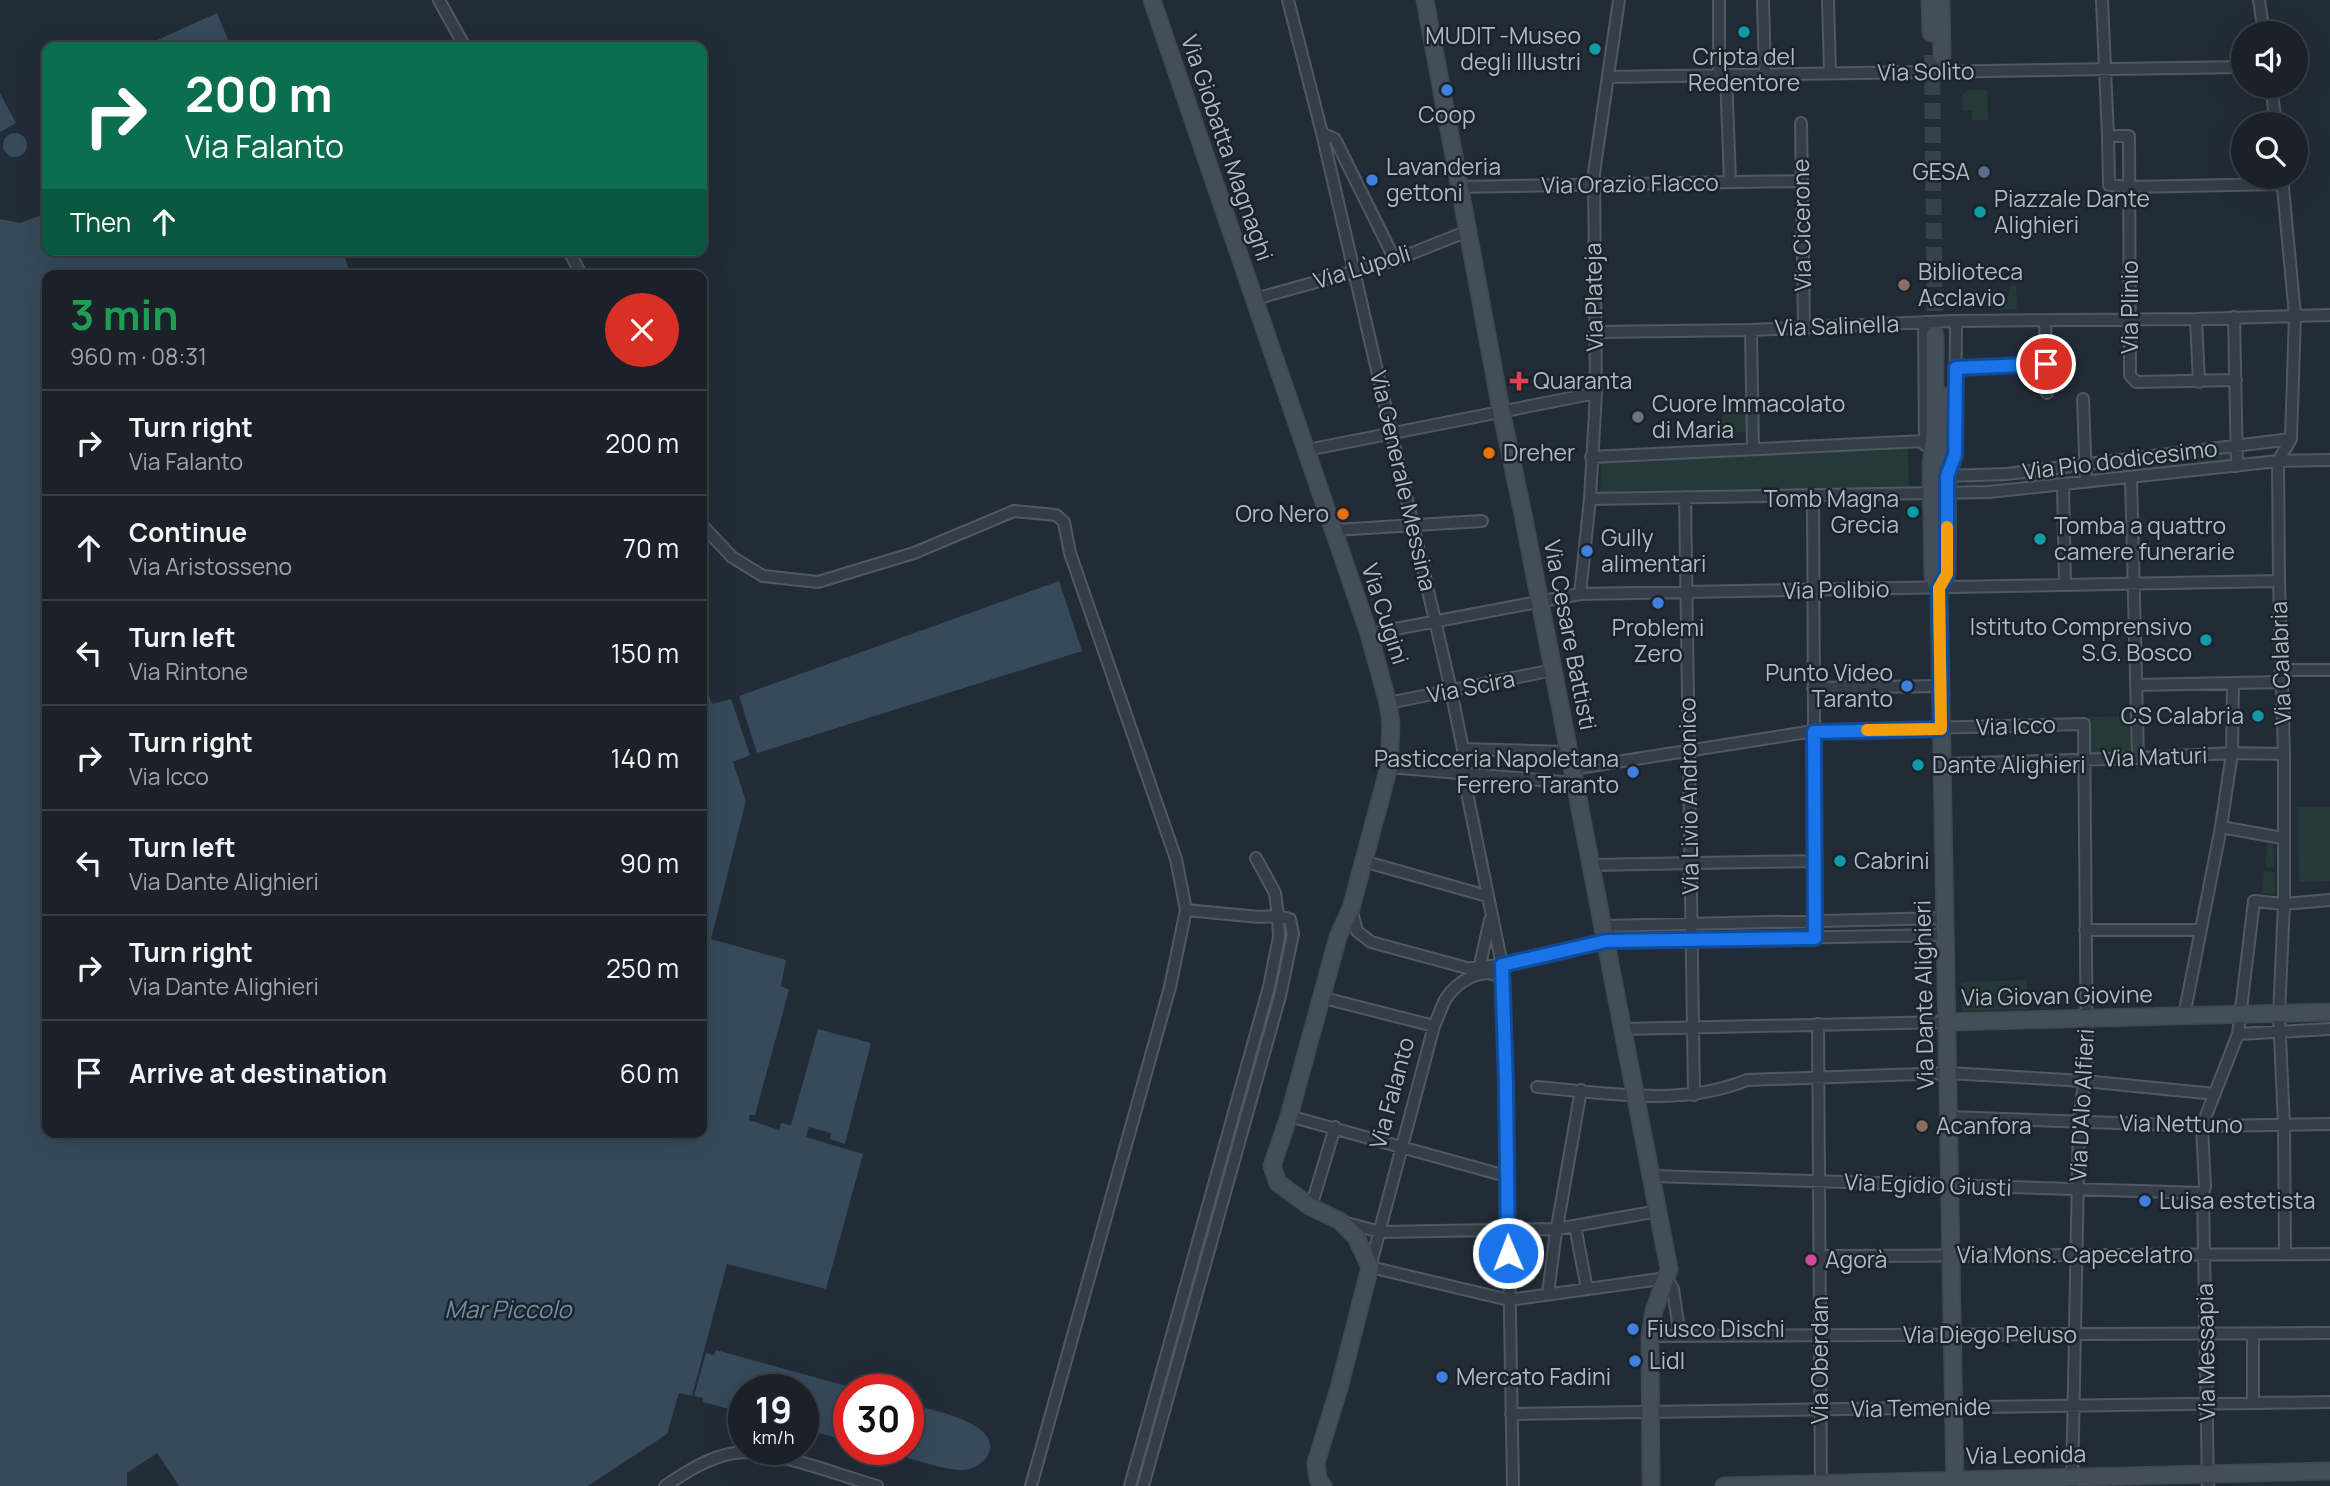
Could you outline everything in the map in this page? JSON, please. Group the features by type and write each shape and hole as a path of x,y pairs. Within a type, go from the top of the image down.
{"main road":[{"name":"Via Giobatta Magnaghi","path":"1152,0 1257,305"},
{"name":"Via Cesare Battisti","path":"1425,0 1501,410 1652,1177 1669,1269 1667,1278"},
{"path":"1930,0 1937,55 1941,0"},
{"name":"Via Cugini","path":"1257,305 1369,634 1391,724 1388,767 1351,908 1338,937 1289,1116 1272,1166 1278,1183 1311,1207 1340,1221"},
{"name":"Via Dante Alighieri","path":"1943,483 1931,466 1940,335 1943,483 1933,576 1939,588 1955,1483"},
{"name":"Via Giovan Giovine","path":"1947,1021 2330,1013"},
{"path":"1340,1221 1364,1249 1370,1267"},
{"name":"Via Falanto","path":"1306,1486 1316,1463 1339,1388 1370,1267"},
{"path":"1651,1486 1650,1336 1654,1311 1667,1278"},
{"path":"1316,1463 1318,1479 1323,1486"},
{"name":"Via Leonida","path":"1724,1486 2207,1481 2330,1471"}],"street":[{"path":"439,0 462,42"},
{"name":"Via Generale Messina","path":"1288,0 1322,133 1436,622 1463,749 1463,774 1502,965 1513,1486"},
{"name":"Via Plateja","path":"1580,594 1590,499 1595,393 1593,185 1619,0"},
{"path":"1719,0 1730,181"},
{"path":"1763,0 1765,74"},
{"path":"1828,0 1830,72"},
{"path":"2102,0 2109,185 2129,187 2231,182"},
{"path":"2259,0 2262,21"},
{"name":"Via Solìto","path":"1608,77 2231,66"},
{"name":"Via Cicerone","path":"1801,123 1804,327"},
{"path":"1322,133 1335,139 1395,260"},
{"name":"Via Plinio","path":"2108,136 2129,136 2130,375 2136,382 2199,382"},
{"name":"Via Orazio Flacco","path":"1459,187 1801,181"},
{"path":"2278,461 2291,439 2295,315 2283,189"},
{"name":"Via Lùpoli","path":"1257,305 1395,260 1468,231"},
{"name":"Via Salinella","path":"1595,332 1751,330 1956,321 2330,315"},
{"path":"2234,317 2237,466"},
{"path":"2196,319 2199,382 2236,380"},
{"path":"2045,320 2046,393"},
{"name":"Via Dante Alighieri","path":"1943,483 1955,455 1956,321"},
{"name":"Via Dante Alighieri","path":"1924,322 1924,441 1931,466"},
{"path":"1751,330 1753,448"},
{"path":"1956,368 2046,364"},
{"path":"1307,450 1595,393"},
{"path":"2083,399 2086,482"},
{"name":"Via Pio dodicesimo","path":"1590,499 1813,496 1943,483 2291,439"},
{"path":"1591,457 1924,441"},
{"path":"2182,452 2184,471"},
{"name":"Via Pio dodicesimo","path":"1943,483 2007,490 2278,461 2330,460"},
{"name":"Via Calabria","path":"2278,461 2284,754 2284,904 2279,1015 2284,1125 2285,1254"},
{"path":"2007,474 2007,490"},
{"path":"2131,477 2138,758"},
{"path":"2063,484 2064,585"},
{"path":"1813,496 1815,938"},
{"name":"Via Livio Andronico","path":"1685,497 1694,1095"},
{"path":"707,530 732,557 763,576 818,582 914,553 1014,511 1056,515 1064,523 1070,553 1176,859 1186,910 1170,987 1031,1486"},
{"path":"1334,530 1482,521"},
{"name":"Via Polibio","path":"1369,634 1580,594 2279,580"},
{"name":"Via Scira","path":"1388,703 1553,670"},
{"path":"2136,685 2233,683 2330,670"},
{"path":"2184,1016 2221,827 2232,753 2233,683"},
{"path":"1813,688 1941,686"},
{"name":"Via Icco","path":"1388,767 1463,774 1574,776 1689,751 1814,732 2084,724"},
{"name":"Via D'Alo Alfieri","path":"2072,1481 2079,1121 2087,1062 2084,724"},
{"path":"1463,749 1569,752"},
{"name":"Via Maturi","path":"1943,764 2232,753 2284,754"},
{"path":"2221,827 2283,838"},
{"path":"1130,1486 1269,987 1279,937 1278,915 1275,892 1256,858"},
{"path":"1363,861 1487,896"},
{"path":"1591,865 1814,861"},
{"path":"2284,904 2330,900"},
{"name":"Via Messapia","path":"2207,1481 2205,1187 2202,1126 2238,1034 2254,901 2284,904"},
{"path":"1351,908 1357,931 1371,942 1452,965 1479,968 1502,965 1604,933 1691,923 1945,918"},
{"path":"1143,1486 1280,996 1293,934 1290,919 1278,915 1186,910"},
{"path":"1479,968 1491,916"},
{"path":"2085,930 2200,930"},
{"path":"1604,933 1692,940 1945,935"},
{"path":"1452,965 1457,975 1456,987"},
{"path":"1456,987 1469,977 1489,973 1502,979"},
{"name":"Via Falanto","path":"1370,1267 1434,1026 1447,998 1456,987"},
{"path":"1320,997 1434,1026"},
{"name":"Via Giovan Giovine","path":"1623,1029 1947,1021"},
{"name":"Via Oberdan","path":"1818,1024 1821,1485"},
{"path":"2238,1034 2330,1029"},
{"path":"1537,1087 1636,1095 1694,1095 1748,1080 1948,1073 2215,1094"},
{"path":"1548,1294 1556,1228 1581,1090"},
{"path":"1289,1116 1506,1176"},
{"name":"Via Nettuno","path":"1948,1117 2202,1126 2330,1124"},
{"path":"1311,1207 1335,1127"},
{"name":"Via Egidio Giusti","path":"1652,1177 2203,1192"},
{"path":"1340,1221 1380,1232 1556,1228 1658,1211"},
{"path":"1575,1226 1587,1289"},
{"name":"Via Mons. Capecelatro","path":"1819,1256 2330,1254"},
{"path":"1370,1267 1509,1300 1667,1278 1673,1289 1680,1336"},
{"name":"Via Diego Peluso","path":"1650,1336 2330,1333"},
{"path":"2253,1334 2253,1403"},
{"name":"Via Temenide","path":"1511,1414 2330,1402"},
{"path":"665,1486 711,1459 735,1452 762,1452 877,1486"}],"green space":[{"path":"1970,90 1987,90 1988,120 1972,120 1972,111 1963,111 1962,94"},
{"path":"2016,285 2017,309 1997,310 2007,302 2010,286"},
{"path":"1721,402 1749,404 1750,432 1723,433"},
{"path":"1908,446 1909,486 1600,495 1601,461"},
{"path":"2228,451 2231,457 2228,460 2197,463 2193,457 2194,455"},
{"path":"2179,457 2179,463 2175,466 2106,474 2102,474 2098,469 2098,467"},
{"path":"2067,471 2068,479 2021,484 2023,476"},
{"path":"2004,478 2005,486 1966,489 1967,479"},
{"path":"2131,716 2130,752 2092,753 2089,717"},
{"path":"2298,807 2330,807 2330,881 2299,882"},
{"path":"2268,840 2273,840 2274,867 2265,867"},
{"path":"2264,871 2275,872 2275,894 2262,893"},
{"path":"2027,980 2028,1009 1962,1011 1961,982"}],"water":[{"path":"217,13 229,42 153,42"},
{"path":"0,93 16,123 0,132"},
{"path":"10,133 20,133 27,140 27,150 20,157 10,157 3,150 3,140"},
{"name":"Mar Piccolo","path":"42,215 42,256 344,256 349,270 42,270 42,1138 707,1138 707,690 712,704 731,699 750,755 733,762 746,801 711,939 786,960 781,986 789,990 755,1115 750,1115 749,1120 779,1130 781,1123 791,1125 818,1029 871,1043 845,1144 830,1139 831,1133 809,1127 806,1137 863,1154 826,1289 727,1264 692,1396 679,1393 667,1434 588,1486 179,1486 157,1453 127,1473 127,1486 0,1486 0,219 20,223"},
{"path":"1059,581 1082,651 757,753 739,696"},
{"path":"716,1350 803,1374 728,1374 728,1409 703,1402 703,1398 694,1396 706,1353 714,1355"},
{"path":"819,1378 833,1382 833,1437 819,1433"},
{"path":"924,1408 963,1420 987,1436 990,1446 986,1458 972,1468 955,1470 924,1462"}],"tunnel":[{"path":"1932,55 1935,335"}],"slow traffic":[{"path":"1867,730 1941,729 1939,588 1947,574 1947,527"}],"place":[{"name":"Cripta del Redentore","path":"1744,32"},
{"name":"MUDIT -Museo degli Illustri","path":"1595,49"},
{"name":"Coop","path":"1447,90"},
{"name":"GESA","path":"1984,172"},
{"name":"Lavanderia gettoni","path":"1372,180"},
{"name":"Piazzale Dante Alighieri","path":"1980,212"},
{"name":"Biblioteca Acclavio","path":"1904,285"},
{"name":"Quaranta","path":"1519,381"},
{"name":"Cuore Immacolato di Maria","path":"1638,417"},
{"name":"Dreher","path":"1489,453"},
{"name":"Tomb Magna Grecia","path":"1913,512"},
{"name":"Oro Nero","path":"1343,514"},
{"name":"Tomba a quattro camere funerarie","path":"2040,539"},
{"name":"Gully alimentari","path":"1587,551"},
{"name":"Problemi Zero","path":"1658,603"},
{"name":"Istituto Comprensivo S.G. Bosco","path":"2206,640"},
{"name":"Punto Video Taranto","path":"1907,686"},
{"name":"CS Calabria","path":"2258,716"},
{"name":"Dante Alighieri","path":"1918,765"},
{"name":"Pasticceria Napoletana Ferrero Taranto","path":"1633,772"},
{"name":"Cabrini","path":"1840,861"},
{"name":"Acanfora","path":"1922,1126"},
{"name":"Luisa estetista","path":"2145,1201"},
{"name":"Agorà","path":"1811,1260"},
{"name":"Fiusco Dischi","path":"1633,1329"},
{"name":"Lidl","path":"1635,1361"},
{"name":"Mercato Fadini","path":"1442,1377"}],"route":[{"path":"1508,1253 1502,965 1606,941 1815,938 1814,732 1941,729 1939,588 1947,574 1947,476 1955,455 1956,368 2046,364"}]}
